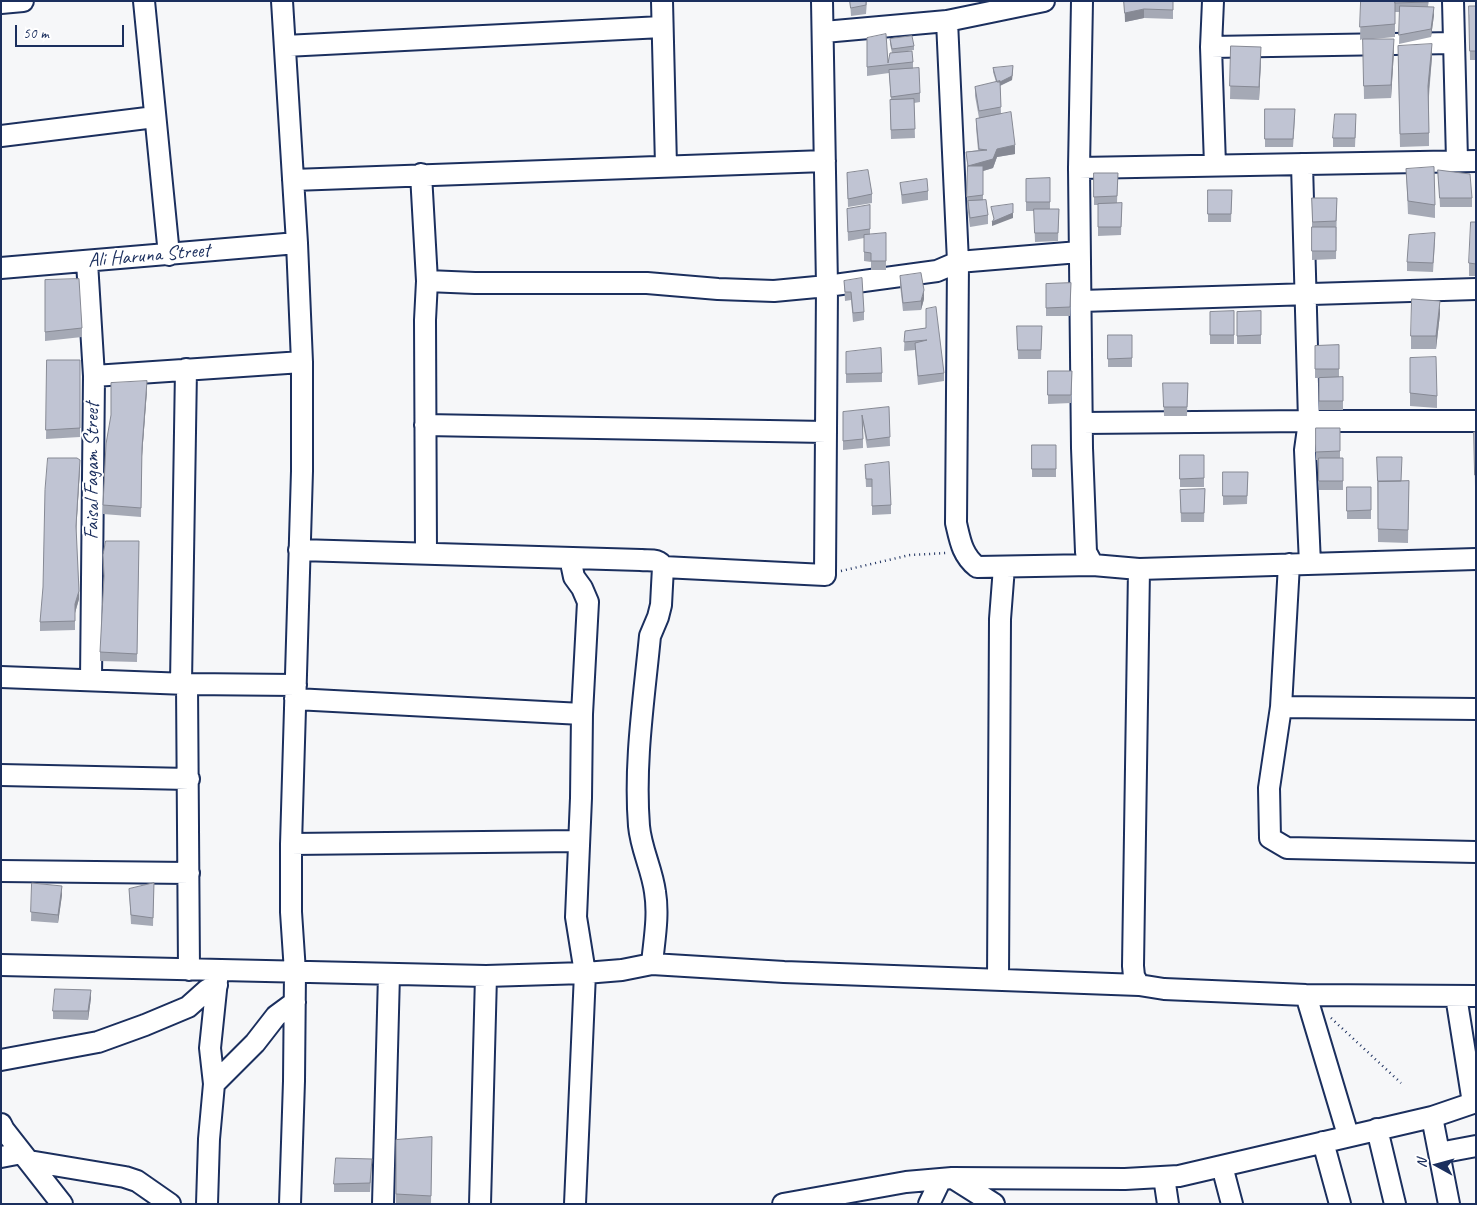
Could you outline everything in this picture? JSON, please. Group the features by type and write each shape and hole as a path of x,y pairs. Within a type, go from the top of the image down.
{"street":[{"path":"1,3 23,1"},
{"path":"144,1 169,255"},
{"path":"282,1 297,243 302,362 302,471 291,844 291,912 295,1002 290,1204"},
{"path":"662,1 666,166"},
{"path":"663,568 825,575 827,286 822,1"},
{"path":"824,32 947,21 1044,1"},
{"path":"1082,1 1078,168 1082,423 1086,552 1093,565"},
{"path":"1213,1 1211,46 1215,165"},
{"path":"1078,168 1466,160 1454,43 1453,1"},
{"path":"947,21 958,262 956,522 963,551 969,560 977,567 1093,565 1139,569 1476,559"},
{"path":"285,46 662,27"},
{"path":"1211,46 1454,43"},
{"path":"1,136 156,117"},
{"path":"293,180 826,161"},
{"path":"1302,164 1309,421 1306,450 1310,564"},
{"path":"421,174 427,281 425,320 426,553"},
{"name":"Ali Haruna Street","path":"1,268 297,243"},
{"path":"427,281 475,283 647,283 718,289 774,291 937,271 958,262 1079,252"},
{"name":"Faisal Fagam Street","path":"87,262 94,376 91,680"},
{"path":"1081,301 1476,289"},
{"path":"94,376 302,362"},
{"path":"186,369 184,684 189,779 189,970"},
{"path":"1082,423 1476,421"},
{"path":"425,425 826,432"},
{"path":"299,550 659,561 663,568 658,617 650,636 637,790 641,847 650,867 656,894 652,964"},
{"path":"570,558 574,577 582,588 588,602 582,714 576,918 585,973 575,1204"},
{"path":"1289,564 1281,708 1269,788 1270,838 1288,848 1476,852"},
{"path":"998,979 1000,619 1004,568"},
{"path":"1139,569 1133,966 1134,976 1139,985"},
{"path":"1,678 184,684 582,714"},
{"path":"1281,708 1476,709"},
{"path":"1,775 189,779"},
{"path":"291,844 579,841"},
{"path":"1,871 189,873"},
{"path":"1,965 189,970 217,978 295,972 486,976 585,973 622,970 652,964 784,972 1139,985 1164,989 1306,995 1466,996 1474,1103 1432,1117 1348,1135 1179,1176 1125,1179 946,1178 906,1182 783,1204"},
{"path":"383,1204 389,974"},
{"path":"480,1204 486,976"},
{"path":"1,1060 98,1042 188,1007 217,978"},
{"path":"207,1204 209,1139 214,1084 210,1048 217,978"},
{"path":"1306,995 1348,1135"},
{"path":"214,1084 255,1043 276,1016 295,1002"},
{"path":"1432,1117 1449,1204"},
{"path":"1,1124 62,1204"},
{"path":"1377,1130 1395,1204"},
{"path":"1323,1142 1340,1204"},
{"path":"1439,1153 1476,1146"},
{"path":"1,1157 25,1157 125,1177 170,1204"},
{"path":"1222,1166 1229,1203"},
{"path":"1164,1177 1168,1204"},
{"path":"929,1204 946,1178"},
{"path":"946,1178 994,1204"}],"path":[{"path":"825,575 872,566 910,555 963,551"},
{"path":"1328,1015 1401,1083"}],"building":[{"path":"850,1 866,1 866,5 851,8"},
{"path":"1124,1 1173,1 1173,10 1144,9 1125,13"},
{"path":"1361,1 1395,1 1395,24 1360,27"},
{"path":"1395,1 1428,1 1428,2 1395,3"},
{"path":"1400,6 1434,7 1431,29 1399,35"},
{"path":"1469,6 1476,6 1476,51 1470,51"},
{"path":"886,34 888,63 890,53 912,51 913,62 867,67 867,38"},
{"path":"912,36 914,46 892,49 890,39"},
{"path":"1363,39 1394,39 1391,85 1364,86"},
{"path":"1432,44 1428,86 1429,133 1400,134 1398,46"},
{"path":"1231,46 1261,47 1259,87 1230,86"},
{"path":"1013,66 1012,76 997,82 993,68"},
{"path":"919,68 920,93 891,97 889,70"},
{"path":"1000,81 1001,107 979,111 975,87"},
{"path":"914,99 915,129 891,130 890,100"},
{"path":"1265,109 1295,109 1293,139 1265,139"},
{"path":"1011,112 1015,145 997,149 993,159 968,166 966,152 987,150 979,149 976,119"},
{"path":"1335,114 1356,114 1355,138 1333,138"},
{"path":"968,166 983,166 983,195 967,197"},
{"path":"1434,167 1435,205 1408,201 1406,169"},
{"path":"868,170 872,194 848,199 847,173"},
{"path":"1438,170 1470,174 1472,198 1440,198"},
{"path":"1094,173 1118,173 1117,196 1094,197"},
{"path":"1050,178 1050,202 1026,202 1026,179"},
{"path":"927,179 928,191 902,195 900,183"},
{"path":"1208,190 1232,190 1231,214 1208,214"},
{"path":"1312,198 1337,198 1336,221 1313,222"},
{"path":"986,200 988,215 970,218 968,201"},
{"path":"1122,203 1121,227 1098,227 1098,204"},
{"path":"1013,204 1013,213 992,222 994,219 991,207"},
{"path":"870,205 870,229 848,232 847,209"},
{"path":"1034,209 1059,209 1058,233 1035,233"},
{"path":"1471,222 1476,222 1476,264 1469,263"},
{"path":"1312,227 1336,227 1336,251 1312,251"},
{"path":"886,233 886,261 871,261 871,253 864,252 864,235"},
{"path":"1435,233 1433,263 1407,262 1409,235"},
{"path":"921,273 924,290 921,301 903,303 900,276"},
{"path":"862,278 864,312 853,313 851,292 845,292 844,281"},
{"path":"79,279 82,328 45,332 45,280"},
{"path":"1071,283 1070,307 1046,308 1046,284"},
{"path":"1412,299 1440,301 1436,336 1411,336"},
{"path":"936,307 944,373 918,376 915,343 927,340 904,342 905,331 926,328 926,309"},
{"path":"1234,311 1234,335 1210,335 1210,312"},
{"path":"1261,311 1261,335 1237,336 1237,312"},
{"path":"1017,326 1042,326 1041,350 1018,350"},
{"path":"1108,335 1132,335 1132,358 1108,359"},
{"path":"1339,345 1339,369 1315,369 1315,346"},
{"path":"881,348 882,373 846,374 846,352"},
{"path":"1436,357 1437,396 1410,393 1410,358"},
{"path":"47,360 80,360 80,428 46,430"},
{"path":"1048,371 1072,371 1071,395 1048,395"},
{"path":"1343,377 1343,401 1319,401 1319,378"},
{"path":"147,381 142,448 141,508 103,505 106,444 111,415 111,383"},
{"path":"1163,383 1188,383 1187,407 1164,407"},
{"path":"889,407 890,437 867,440 862,415 863,439 843,441 843,412"},
{"path":"1316,428 1340,428 1340,451 1316,452"},
{"path":"1474,432 1476,432 1476,475 1475,475"},
{"path":"1032,445 1056,445 1056,469 1032,469"},
{"path":"1180,455 1204,455 1204,478 1180,479"},
{"path":"1377,457 1402,457 1401,481 1378,481"},
{"path":"48,458 77,458 80,460 76,526 79,591 75,604 75,621 40,622"},
{"path":"1319,458 1343,458 1343,481 1319,481"},
{"path":"889,462 891,505 872,506 872,479 866,479 865,465"},
{"path":"1223,472 1248,472 1247,496 1223,496"},
{"path":"1409,481 1408,530 1378,529 1378,482"},
{"path":"1347,487 1371,487 1371,510 1347,511"},
{"path":"1205,489 1204,513 1181,513 1180,490"},
{"path":"106,541 139,541 137,654 100,652 104,576 103,555"},
{"path":"32,883 62,886 58,915 31,912"},
{"path":"154,883 153,918 131,915 129,889"},
{"path":"55,989 91,990 88,1011 53,1011"},
{"path":"432,1137 431,1196 396,1194 396,1140"},
{"path":"336,1158 372,1159 370,1183 334,1184"}]}
